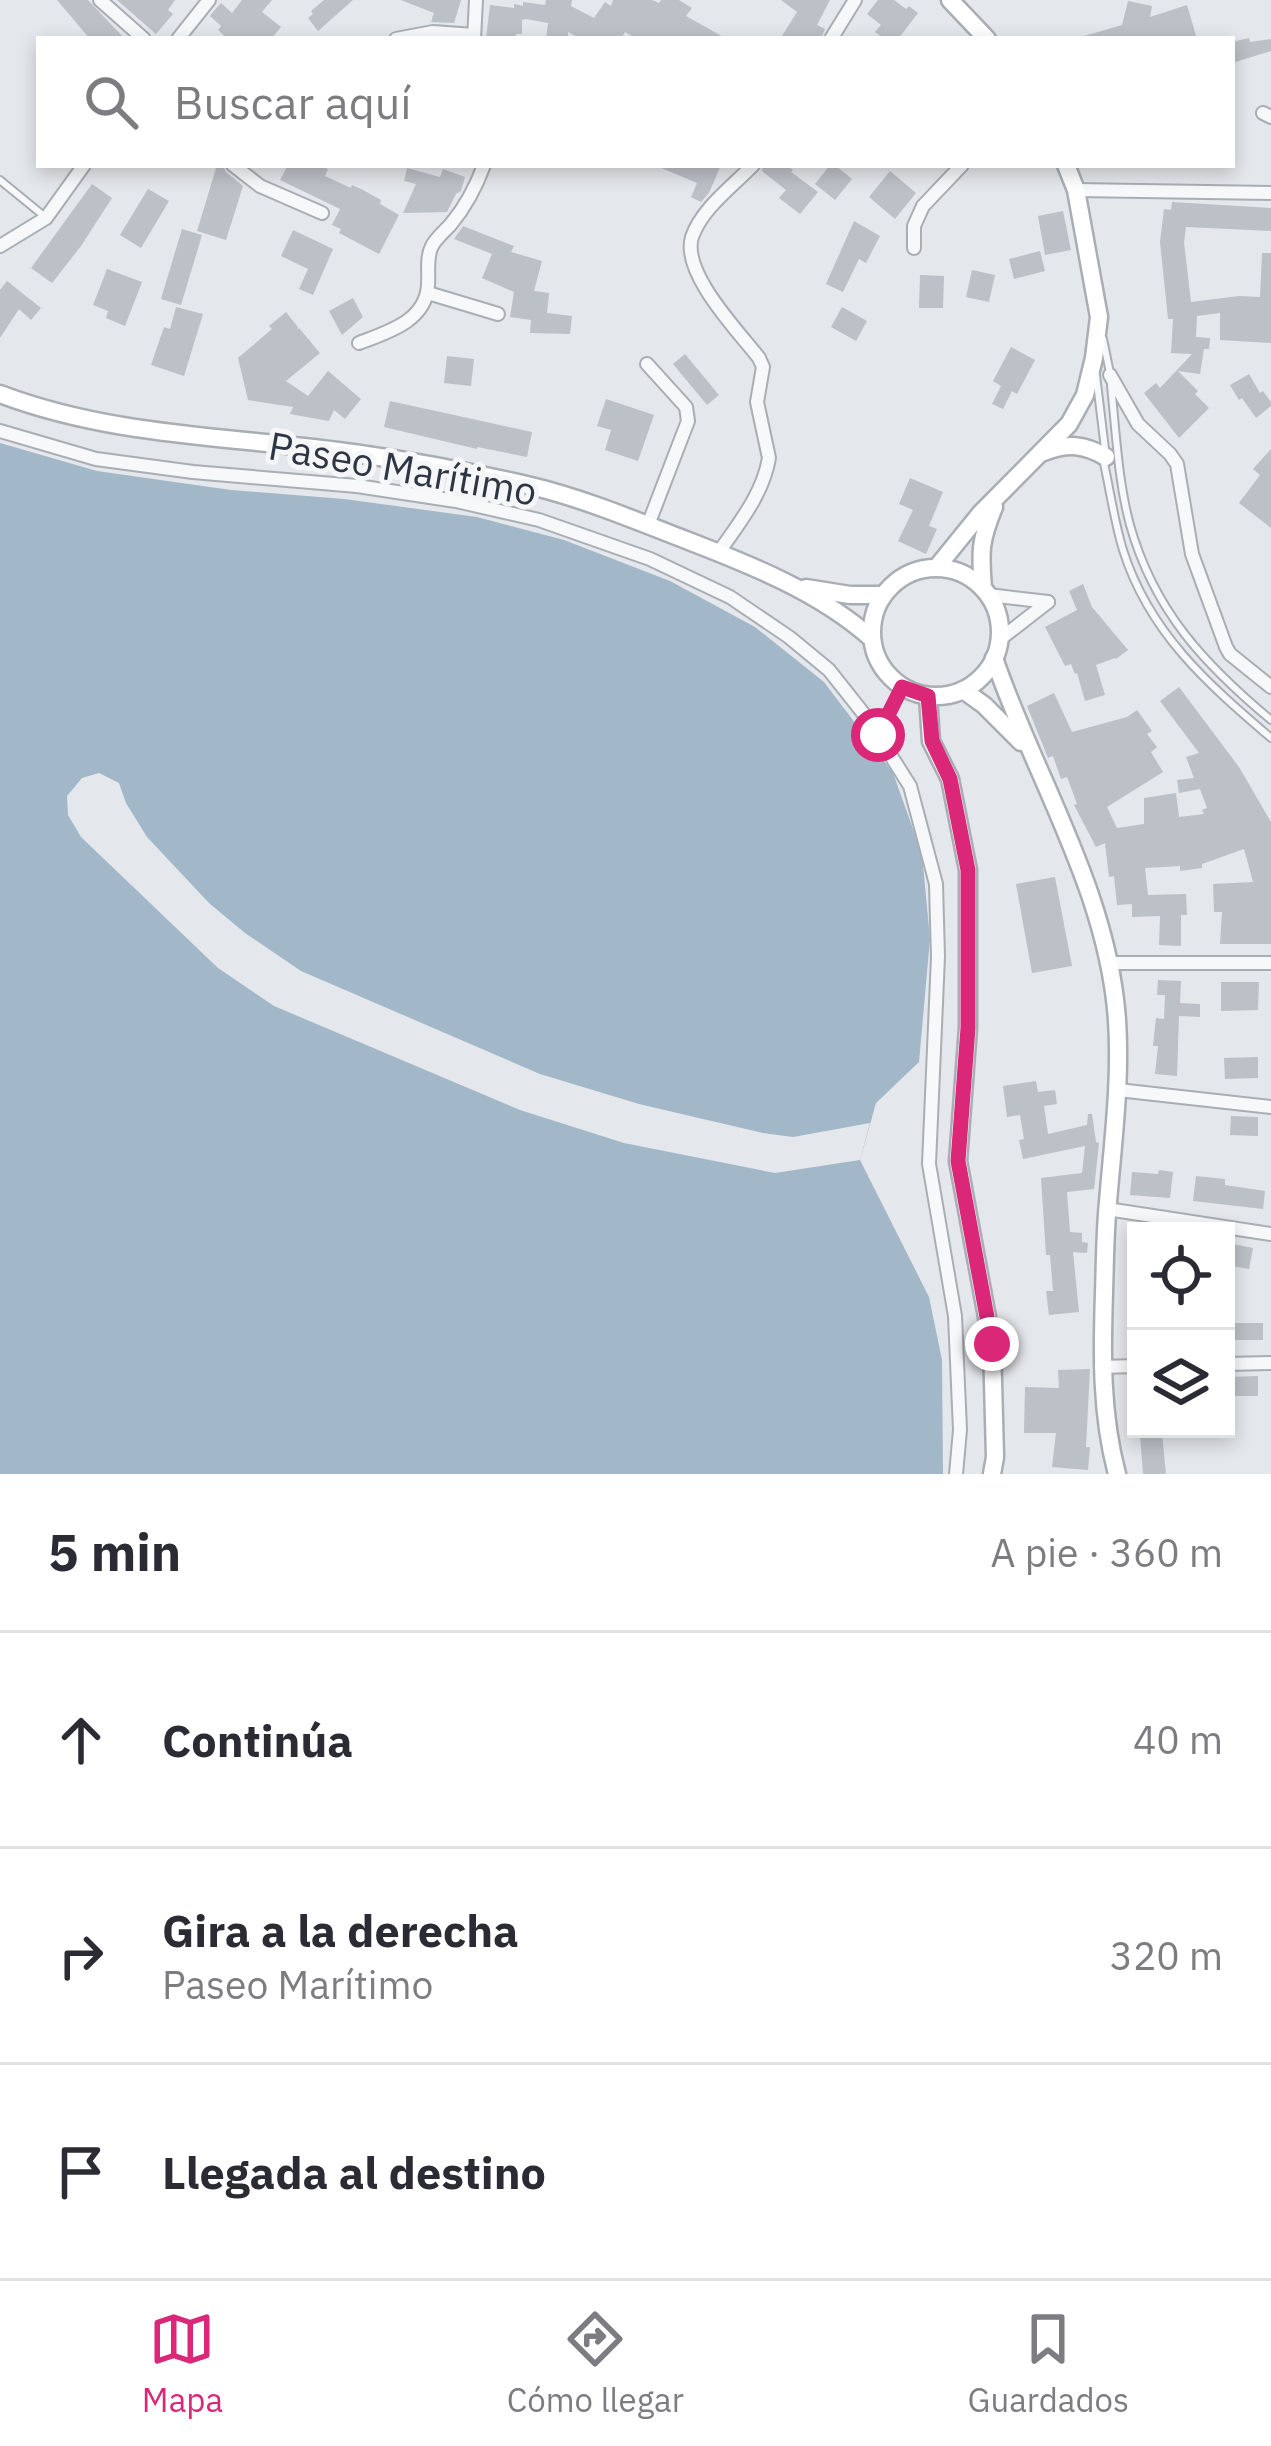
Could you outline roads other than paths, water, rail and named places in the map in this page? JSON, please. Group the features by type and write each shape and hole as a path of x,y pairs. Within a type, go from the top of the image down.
{"main road":[{"path":"950,0 984,36"},
{"path":"937,567 1078,410 1094,358 1099,317 1076,190 1067,168"},
{"name":"Paseo Marítimo","path":"0,394 104,425 361,454 534,486 648,525 794,586 844,614 872,638"},
{"path":"1043,452 1069,445 1090,448 1106,457"},
{"path":"996,500 980,552 986,592 1000,624 997,649 1030,752 1094,907 1117,1016 1118,1090 1107,1209 1101,1367 1117,1474"},
{"path":"986,592 962,573 937,567 906,574 875,608 872,638 876,657 887,674 902,687 928,696 946,696 976,682 997,649"},
{"name":"Paseo Marítimo","path":"794,586 882,595"},
{"path":"964,690 1006,724 1030,752"},
{"path":"928,696 932,741 950,779 968,870 968,1028 958,1161 992,1344 992,1474"}],"street":[{"path":"100,0 142,36"},
{"path":"180,36 208,0"},
{"path":"474,36 476,0"},
{"path":"832,36 855,0"},
{"path":"412,36 433,32 466,36"},
{"path":"0,246 46,218 82,168"},
{"path":"237,168 260,186 322,213"},
{"path":"359,343 402,328 428,293 433,244 475,190 483,168"},
{"path":"718,552 755,499 768,468 757,393 763,367 702,282 691,241 708,211 750,168"},
{"path":"914,248 914,226 923,206 959,168"},
{"path":"1076,190 1271,193"},
{"path":"428,293 498,314"},
{"path":"647,364 688,413 648,525"},
{"path":"1110,375 1138,424 1177,464 1192,554 1226,647 1271,687"},
{"path":"0,431 95,459 357,486 539,520 650,559 730,597 829,670 910,786 936,884 938,957 929,1164 956,1316 960,1430 956,1474"},
{"path":"986,592 1048,602 997,649"},
{"path":"1109,963 1271,963"},
{"path":"1118,1090 1271,1107"},
{"path":"1107,1209 1271,1234"},
{"path":"1235,1364 1271,1363"},
{"path":"1101,1367 1127,1366"}],"lane":[{"path":"0,180 46,218"},
{"path":"1099,317 1130,524 1159,596 1224,681 1271,720"},
{"path":"1094,358 1103,459 1121,545 1143,598 1188,663 1271,738"}],"water":[{"path":"0,443 97,471 477,517 564,540 670,581 755,627 824,682 893,773 922,854 930,939 919,1062 876,1103 860,1160 929,1297 942,1360 943,1474 0,1474"}]}
